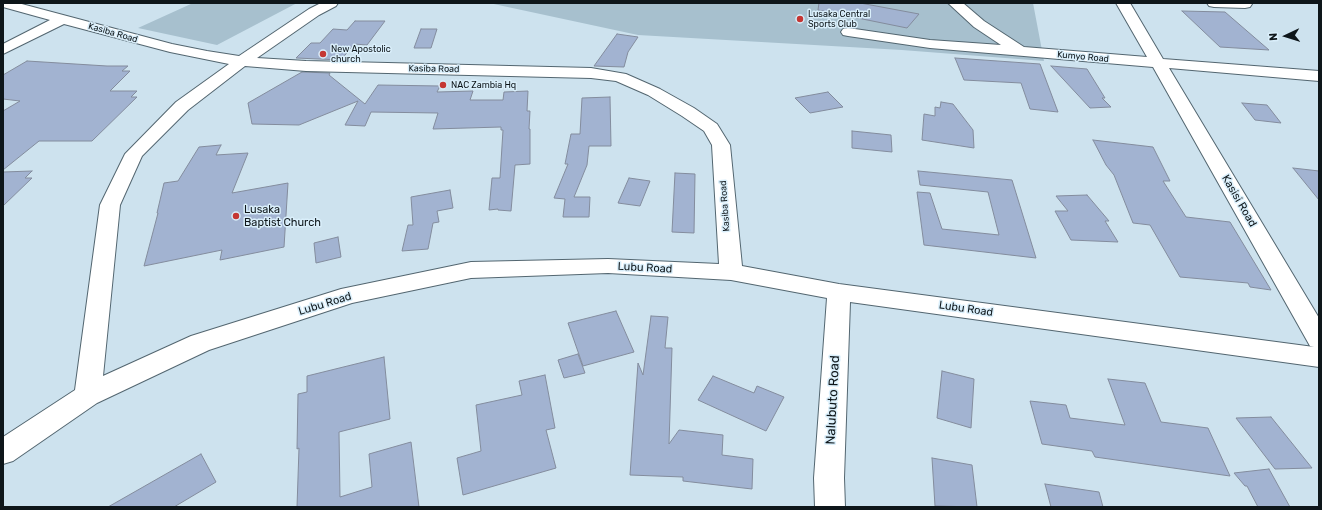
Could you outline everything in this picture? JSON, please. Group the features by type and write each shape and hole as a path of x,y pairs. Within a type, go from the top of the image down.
{"street":[{"path":"88,395 110,205 134,154 182,106 242,61 314,12 331,3"},
{"path":"955,3 979,24 1020,51"},
{"name":"Kasisi Road","path":"1123,3 1319,339"},
{"path":"1214,3 1245,4 1244,3"},
{"name":"Kasiba Road","path":"3,4 170,48 207,56 242,61 320,66 590,73 620,77 654,92 688,112 711,128 721,145 730,272"},
{"path":"3,50 63,19"},
{"name":"Kumyo Road","path":"848,32 930,44 1319,76"},
{"name":"Lubu Road","path":"3,452 88,395 200,343 349,295 471,270 608,266 730,272 839,292 1319,357"},
{"name":"Nalubuto Road","path":"830,507 829,478 839,292"}],"shaded area":[{"path":"193,3 297,3 217,45 138,28"},
{"name":"Lusaka Central Sports Club","path":"489,3 1033,3 1044,61 902,50 638,35"}],"building":[{"name":"Lusaka Central Sports Club","path":"819,3 860,3 919,14 907,28 818,10"},
{"path":"1182,11 1225,12 1269,50 1220,47"},
{"path":"355,21 385,21 367,45 354,44 341,60 296,58 311,43 320,43 333,29 347,30"},
{"path":"421,29 437,29 431,48 414,48"},
{"path":"617,34 638,37 628,52 624,67 594,66"},
{"path":"955,58 1040,64 1058,112 1030,109 1021,83 964,80"},
{"path":"27,61 128,66 122,71 130,71 110,91 137,91 131,97 137,97 92,141 39,141 3,170 3,111 20,101 3,99 3,75"},
{"path":"1051,66 1087,69 1105,98 1102,98 1111,107 1090,108"},
{"path":"302,72 330,73 329,75 365,104 378,85 440,86 437,92 473,91 470,100 503,100 504,92 528,91 527,111 530,111 530,164 515,165 511,211 498,209 489,210 492,178 500,178 503,130 501,130 501,127 433,129 438,113 371,112 365,126 345,125 358,101 299,125 252,124 248,103"},
{"path":"828,92 843,107 810,113 795,98"},
{"path":"610,97 611,146 589,146 587,165 574,197 590,197 589,217 563,217 565,199 554,198 568,164 565,164 571,134 580,134 582,98"},
{"path":"941,102 953,104 973,130 974,148 922,140 924,114 935,116 935,107 940,108"},
{"path":"1242,103 1267,105 1281,123 1255,120"},
{"path":"852,131 891,135 892,152 852,148"},
{"path":"1093,140 1153,147 1170,181 1163,181 1186,217 1230,222 1271,290 1250,287 1248,283 1180,277 1150,225 1133,223 1114,175 1106,165"},
{"path":"221,145 216,155 248,153 232,193 288,183 284,247 220,260 222,250 144,266 164,183 178,181 199,147"},
{"path":"1293,168 1319,171 1319,200"},
{"path":"32,171 25,178 32,178 3,206 3,172"},
{"path":"918,171 1012,180 1036,258 924,245 917,192 930,193 942,229 999,235 988,192 920,185"},
{"path":"675,173 695,174 694,233 672,232"},
{"path":"629,178 650,181 640,206 618,203"},
{"path":"450,190 453,208 437,211 439,222 433,223 428,249 402,251 408,225 413,225 411,197"},
{"path":"1087,195 1109,221 1105,221 1118,242 1071,240 1055,211 1068,211 1056,196"},
{"path":"338,237 341,257 316,263 314,243"},
{"path":"616,311 634,352 583,366 568,323"},
{"path":"651,316 668,317 665,348 672,348 669,444 679,430 723,435 722,455 753,459 752,489 683,481 683,477 630,475 638,363 643,375"},
{"path":"578,354 585,373 564,378 558,360"},
{"path":"384,357 390,419 339,432 340,497 372,487 369,454 411,442 419,507 297,507 299,448 297,449 298,394 307,392 307,376"},
{"path":"942,371 974,379 971,428 937,418"},
{"path":"545,375 555,428 546,430 556,468 463,495 457,458 481,451 476,405 522,395 519,381"},
{"path":"713,376 754,393 757,386 784,397 766,431 698,400"},
{"path":"1108,379 1145,383 1161,422 1208,428 1230,476 1095,457 1092,451 1042,444 1030,401 1066,405 1070,418 1125,425"},
{"path":"1271,417 1312,468 1275,469 1236,418"},
{"path":"201,454 216,482 174,507 108,507"},
{"path":"932,458 972,465 977,507 935,506"},
{"path":"1269,469 1290,507 1258,507 1247,486 1245,486 1234,473"},
{"path":"1045,484 1099,492 1103,507 1051,507"}],"place":[{"name":"Lusaka Central Sports Club","path":"800,19"},
{"name":"New Apostolic church","path":"323,54"},
{"name":"NAC Zambia Hq","path":"443,85"},
{"name":"Lusaka Baptist Church","path":"236,216"}]}
